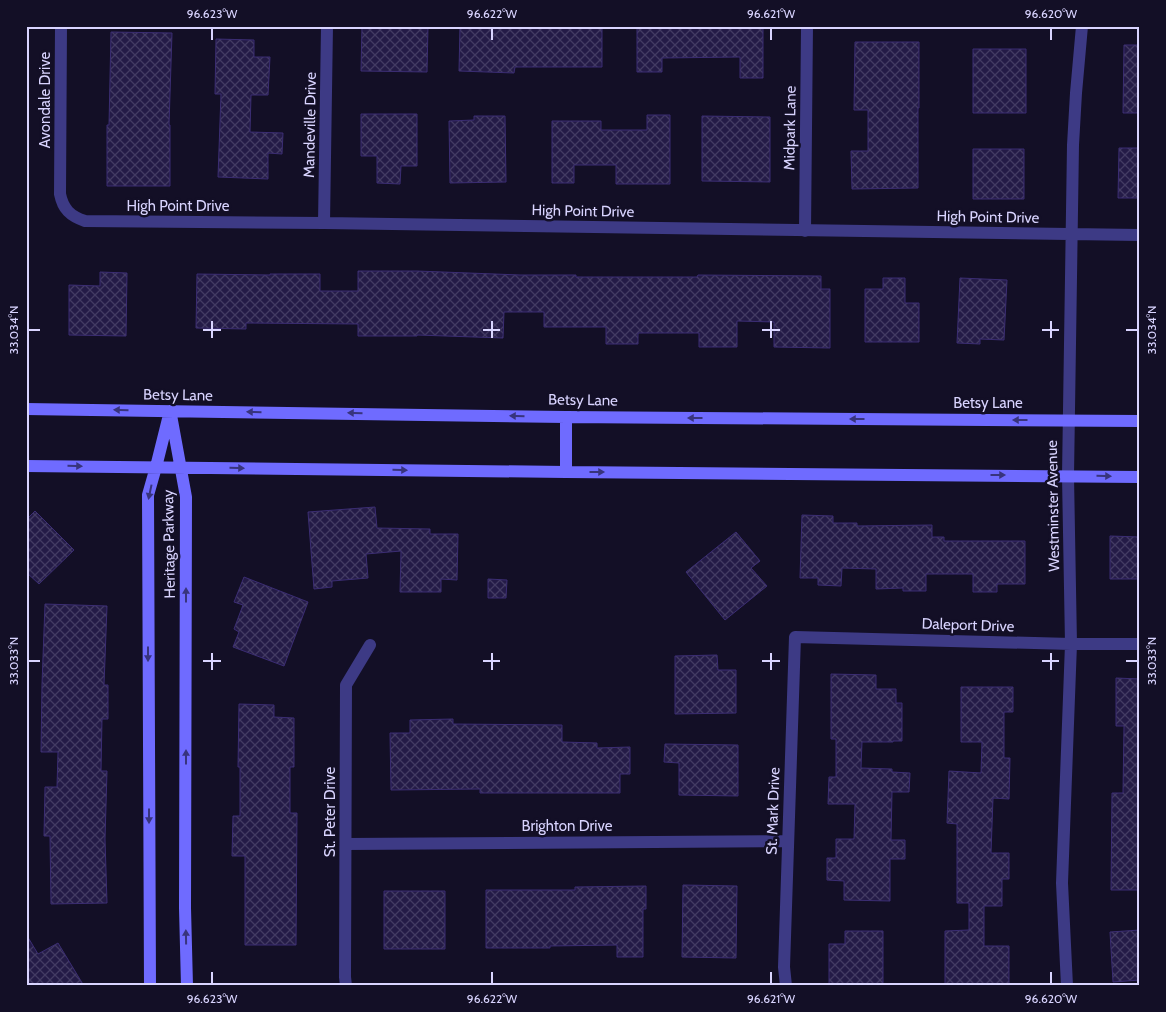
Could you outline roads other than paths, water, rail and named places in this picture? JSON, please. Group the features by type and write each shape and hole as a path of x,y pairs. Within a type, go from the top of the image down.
{"main road":[{"name":"Betsy Lane","path":"26,409 566,417 1140,421"},
{"name":"Heritage Parkway","path":"150,986 148,495 170,411"},
{"name":"Heritage Parkway","path":"170,411 182,467 186,497 187,986"},
{"path":"566,417 566,472"},
{"path":"26,466 1140,477"}],"street":[{"name":"Avondale Drive","path":"60,175 62,26"},
{"name":"Mandeville Drive","path":"324,223 327,26"},
{"name":"Midpark Lane","path":"805,231 808,26"},
{"name":"Westminster Avenue","path":"1067,986 1062,883 1072,644 1068,476 1071,235 1073,145 1082,26"},
{"name":"High Point Drive","path":"60,175 62,204 76,218 84,221 1140,235"},
{"name":"Daleport Drive","path":"795,637 1140,644"},
{"name":"St. Mark Drive","path":"786,986 784,967 795,637"},
{"name":"St. Peter Drive","path":"346,986 346,685 370,644"},
{"name":"Brighton Drive","path":"346,844 788,841"}]}
